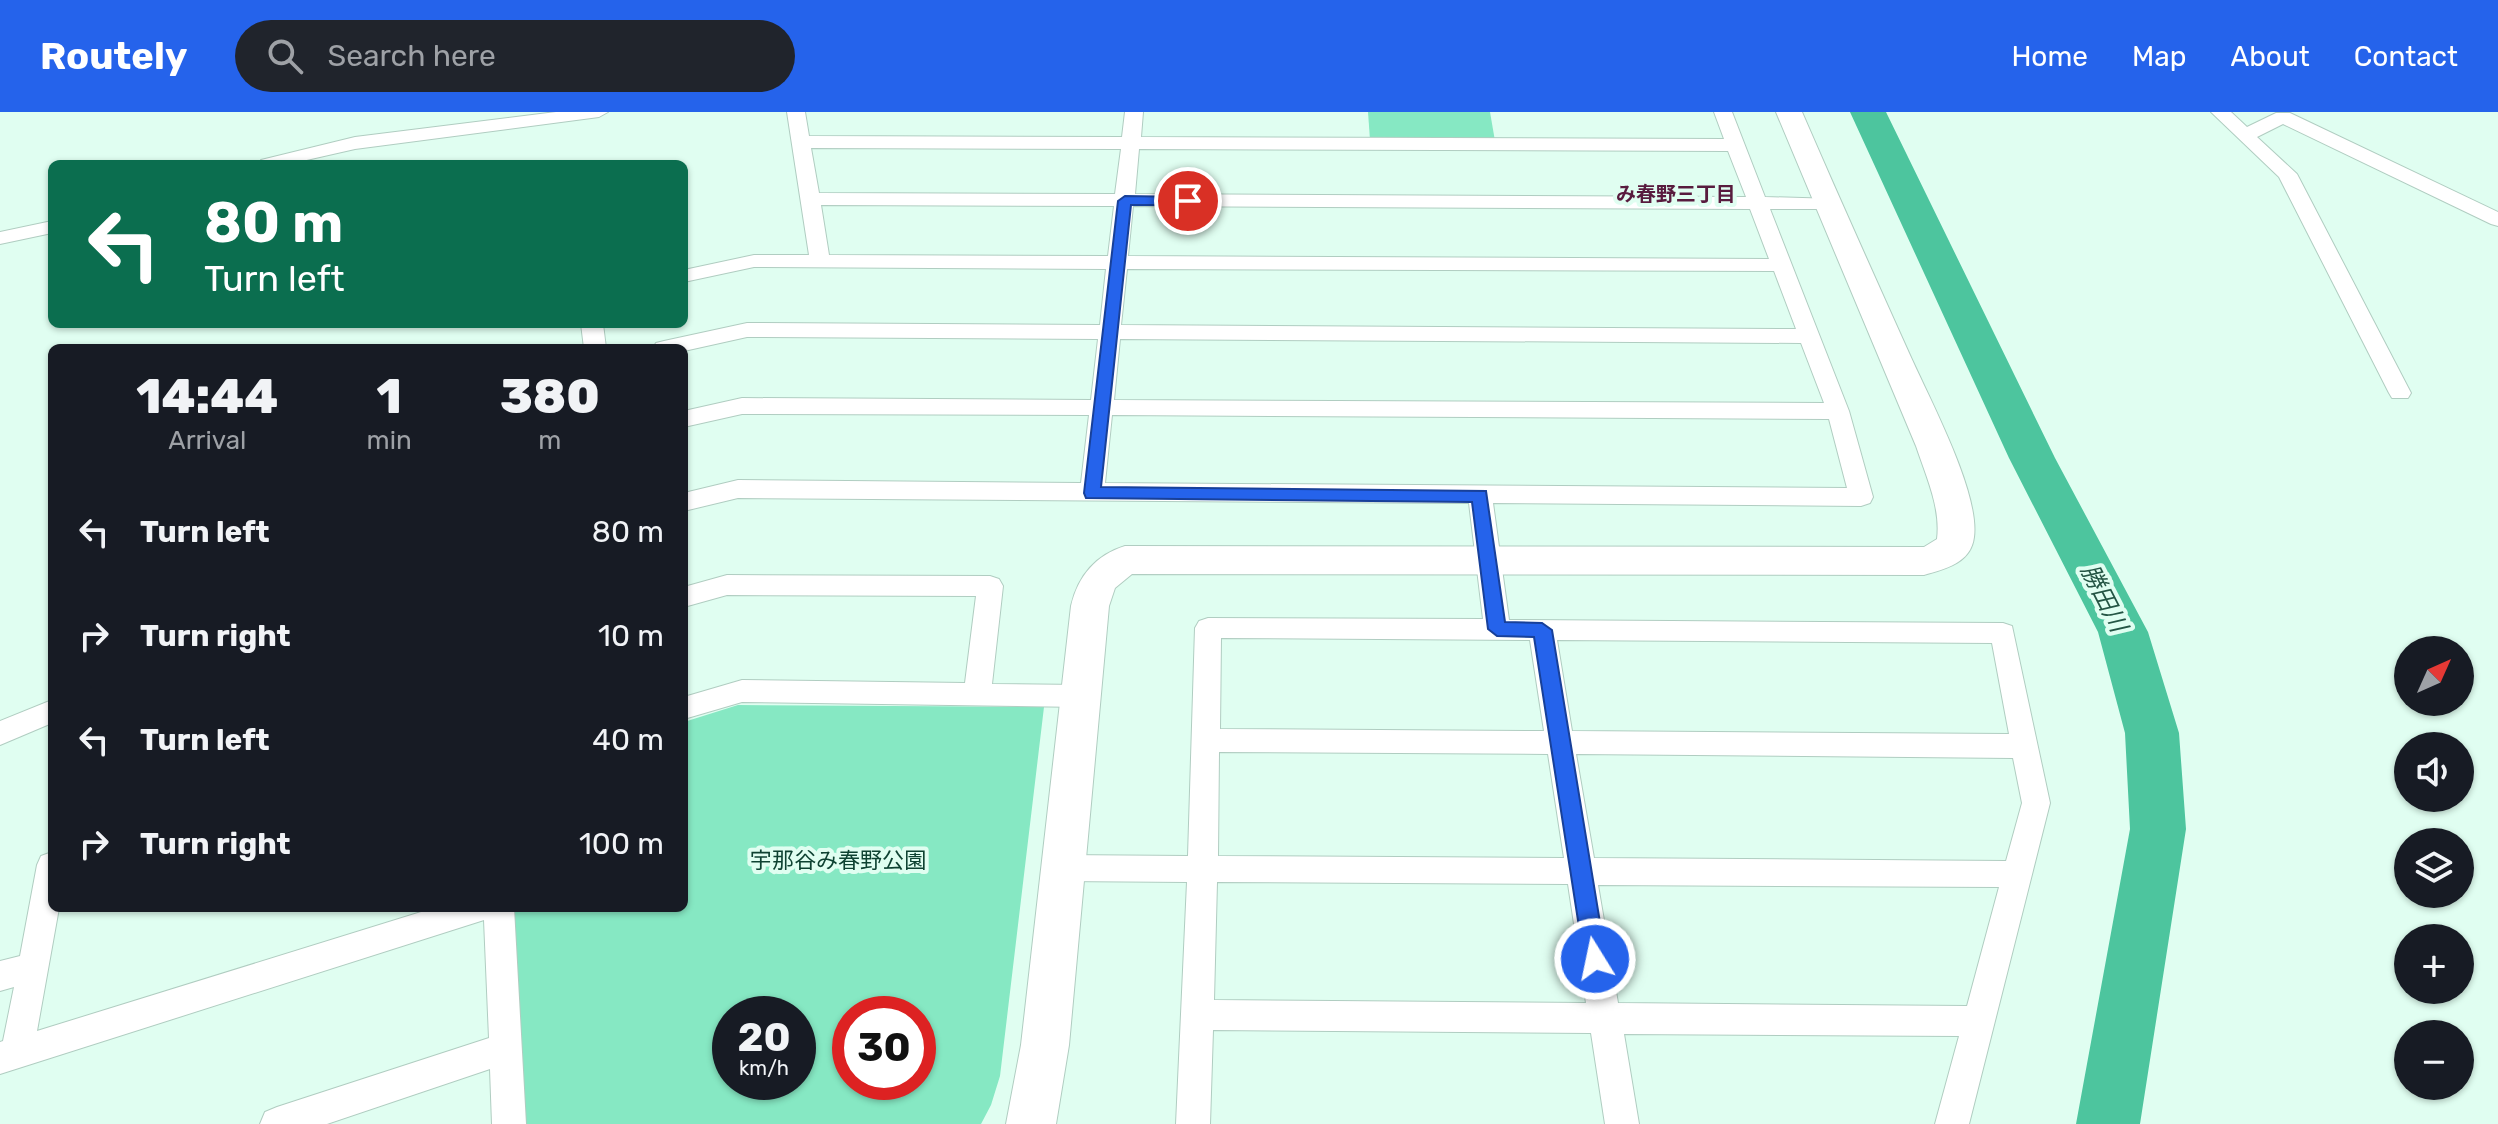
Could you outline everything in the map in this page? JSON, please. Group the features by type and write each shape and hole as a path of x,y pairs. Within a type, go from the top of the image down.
{"street":[{"path":"284,160 343,145 599,112"},
{"path":"796,112 820,262"},
{"path":"1092,493 1134,112"},
{"path":"688,501 738,489 1861,497 1838,411 1723,112"},
{"path":"1031,1124 1045,1045 1061,868 1093,588 1107,571 1125,560 1924,561 1951,549 1956,537 1956,515 1933,448 1789,112"},
{"path":"2220,112 2287,174 2400,393"},
{"path":"2246,135 2283,117 2498,220"},
{"path":"801,142 1736,145"},
{"path":"811,199 1828,203"},
{"path":"0,238 48,228"},
{"path":"688,275 754,261 1782,265"},
{"path":"682,344 747,330 1809,336"},
{"path":"688,418 742,406 1838,411"},
{"path":"1480,496 1497,629"},
{"path":"688,596 727,585 990,586 977,696"},
{"path":"1193,1124 1208,628 2003,633 2036,803 1952,1124"},
{"path":"1542,630 1622,1124"},
{"path":"688,707 742,691 1081,696"},
{"path":"0,733 48,713"},
{"path":"1206,740 2023,746"},
{"path":"1061,868 2017,874"},
{"path":"8,1055 32,967 48,891"},
{"path":"8,1055 466,912"},
{"path":"499,912 509,1124"},
{"path":"0,976 32,967"},
{"path":"1197,1015 1978,1021"},
{"path":"277,1124 505,1048"}],"green space":[{"path":"1368,112 1490,112 1495,141 1370,140"},
{"name":"宇那谷み春野公園","path":"738,705 1044,707 1000,1076 981,1124 525,1124 514,912 688,912 688,721"}],"waterway":[{"name":"勝田川","path":"1868,112 2032,458 2123,632 2152,733 2158,829 2108,1124"}],"district":[{"name":"み春野三丁目","path":"1676,194"}],"route":[{"path":"1188,201 1125,201 1092,493 1480,496 1497,629 1542,630 1595,959"}]}
